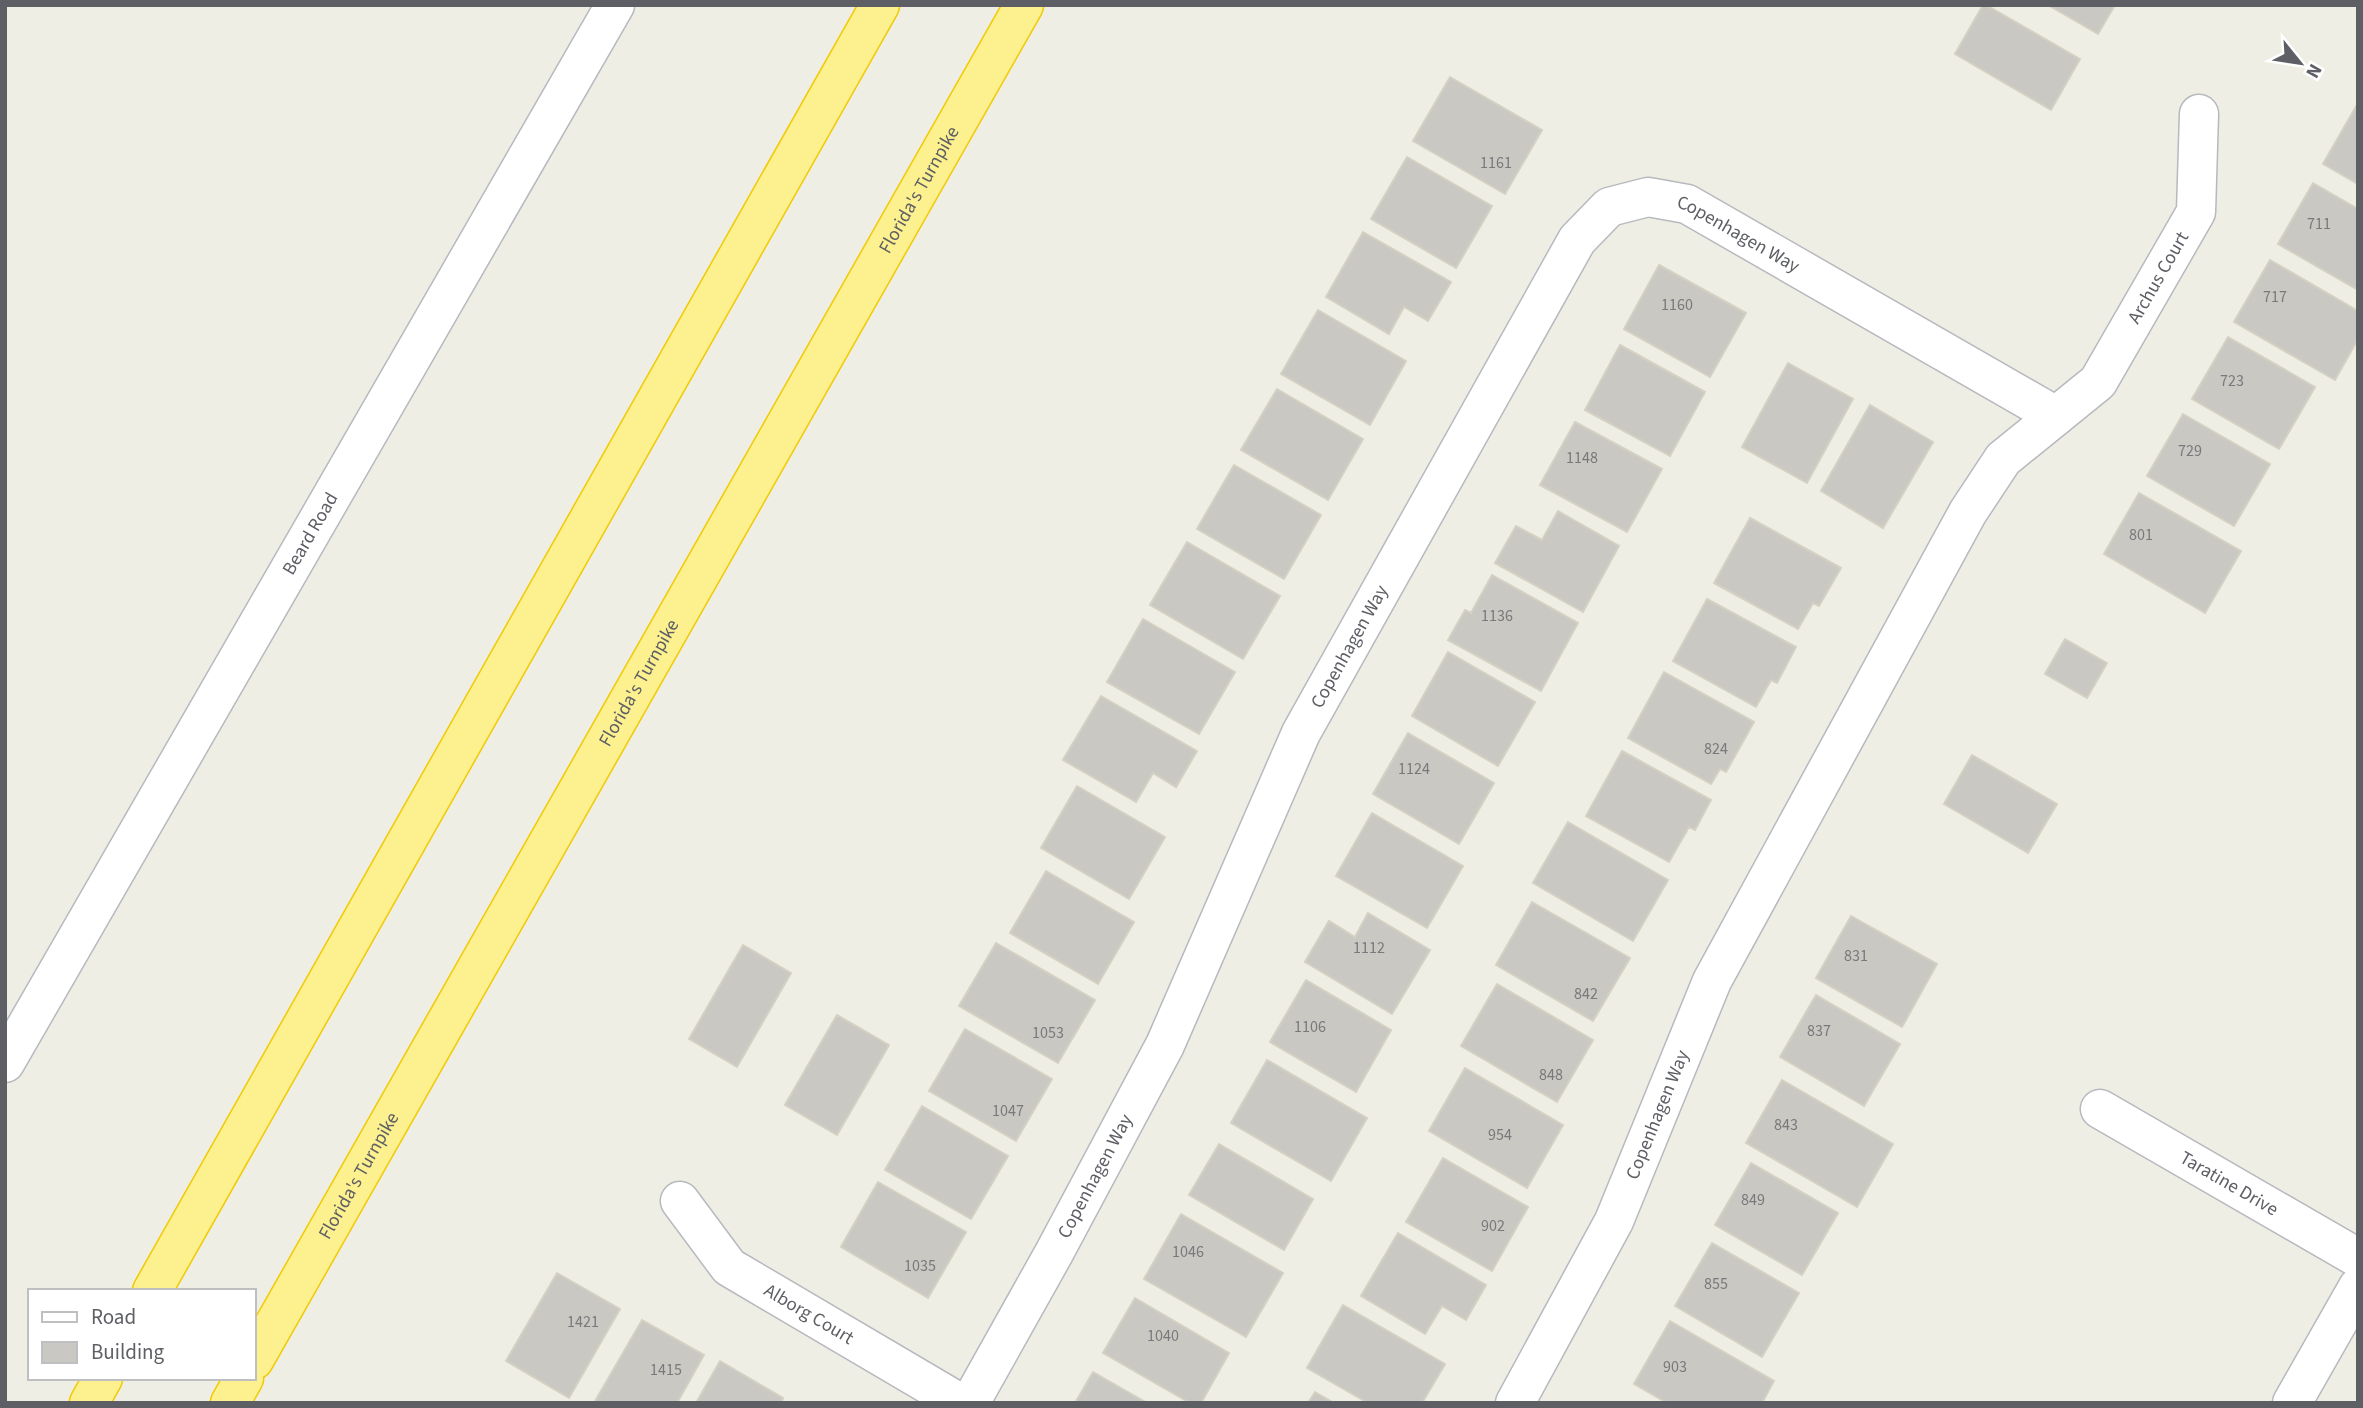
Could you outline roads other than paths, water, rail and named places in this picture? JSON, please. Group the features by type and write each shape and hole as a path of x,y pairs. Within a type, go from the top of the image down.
{"highway":[{"path":"153,1289 880,5"},
{"name":"Florida's Turnpike","path":"256,1356 1024,5"},
{"path":"89,1403 102,1380"},
{"path":"230,1403 243,1380"}],"street":[{"name":"Beard Road","path":"5,1063 615,5"},
{"name":"Archus Court","path":"2056,416 2098,382 2196,212 2199,114"},
{"name":"Copenhagen Way","path":"970,1403 1055,1253 1165,1045 1301,733 1577,240 1609,207 1648,197 1687,204 2056,416 2003,459 1961,524 1712,981 1614,1221 1515,1403"},
{"name":"Taratine Drive","path":"2100,1109 2358,1258"},
{"name":"Alborg Court","path":"680,1201 729,1266 960,1403"},
{"path":"2292,1403 2358,1287"}]}
